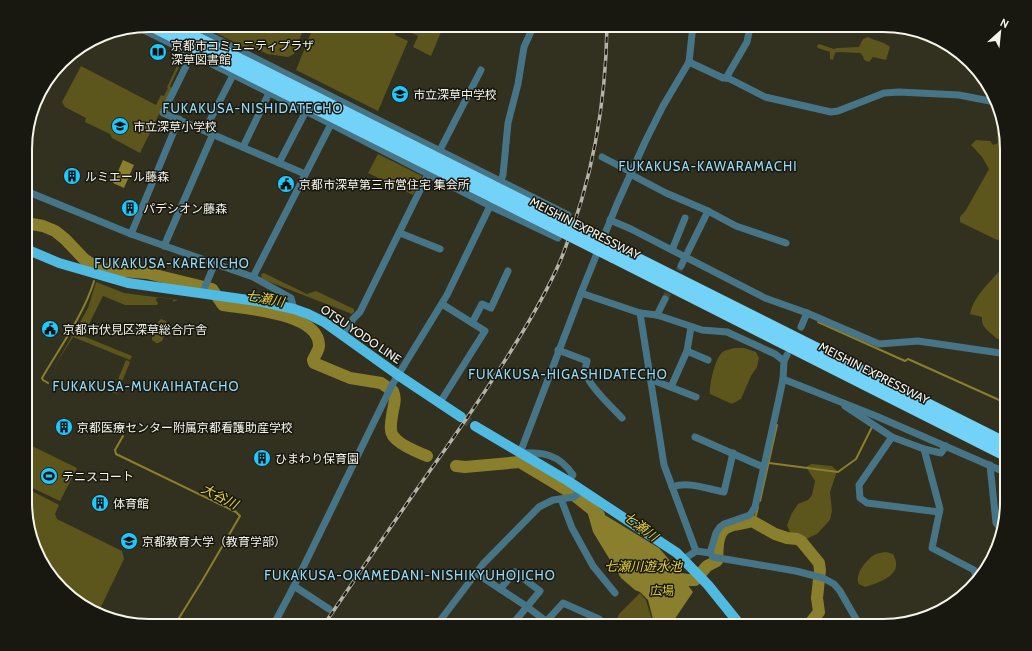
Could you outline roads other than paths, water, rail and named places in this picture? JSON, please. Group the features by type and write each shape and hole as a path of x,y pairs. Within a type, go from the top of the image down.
{"highway":[{"name":"MEISHIN EXPRESSWAY","path":"164,32 1000,441"},
{"name":"MEISHIN EXPRESSWAY","path":"185,32 1000,452"}],"main road":[{"name":"OTSU YODO LINE","path":"32,252 59,263 128,284 205,290 222,297 263,302 294,309 324,322 439,404 461,417"},
{"path":"475,426 568,481 578,493 678,553 721,600 735,619"}],"street":[{"path":"148,32 306,111 490,206 558,238"},
{"path":"203,32 568,215"},
{"path":"276,619 294,586 390,388 442,304 501,182 508,123 518,84 524,47 531,32"},
{"path":"520,453 558,350 630,173 662,106 688,62 692,32"},
{"path":"726,78 748,42 749,32"},
{"path":"192,54 163,113 305,174"},
{"path":"688,62 765,97 830,112 838,111 884,93 899,92 956,94 989,101"},
{"path":"440,150 481,70"},
{"path":"205,130 233,75"},
{"path":"243,147 269,93"},
{"path":"279,163 306,111"},
{"path":"131,234 179,119"},
{"path":"253,277 331,124"},
{"path":"164,246 213,134"},
{"path":"602,157 666,193 708,211 736,226 786,243"},
{"path":"344,336 353,318 360,312 428,174"},
{"path":"32,193 131,234 253,277 291,298 294,309"},
{"path":"681,266 708,211"},
{"path":"672,250 685,218"},
{"path":"610,220 631,229 765,298 807,313 879,344 918,341 1000,353"},
{"path":"400,233 440,249"},
{"path":"205,290 215,263"},
{"path":"472,322 482,304 491,308 508,271"},
{"path":"581,293 640,313 657,315 702,330 727,332 785,358 774,436 763,467 755,507 750,515 724,524 720,527 716,533 714,556"},
{"path":"657,315 664,299"},
{"path":"439,404 485,331 442,304"},
{"path":"640,313 664,465 696,552"},
{"path":"801,327 807,313"},
{"path":"671,387 687,351 691,327"},
{"path":"558,350 587,361 585,368 587,376 622,418"},
{"path":"687,351 708,360"},
{"path":"650,379 696,397"},
{"path":"783,379 1000,470"},
{"path":"843,403 847,408 892,437 924,449 941,453 946,446"},
{"path":"695,437 763,467"},
{"path":"892,437 859,485 860,498 867,503 939,512"},
{"path":"924,449 940,509 932,548 974,570 975,573"},
{"path":"672,487 679,484 688,484 724,492 732,453"},
{"path":"990,465 996,523 998,525"},
{"path":"441,619 483,564 539,507 553,500 561,500 578,493"},
{"path":"561,500 572,528 593,566 615,593"},
{"path":"684,559 696,552 818,576 834,584 840,591 856,619"},
{"path":"500,589 515,572 540,591 516,619"},
{"path":"476,573 526,606 540,619"},
{"path":"294,586 329,609"},
{"path":"548,619 563,603 600,619"}],"water":[{"path":"123,160 134,165 124,188 113,183"},
{"name":"七瀬川遊水池","path":"590,502 600,512 659,548 678,570 682,573 688,574 687,584 693,592 675,619 653,619 648,600 621,578 593,532 586,507"}],"waterway":[{"name":"七瀬川","path":"32,224 43,226 55,231 84,259 96,267 108,270 147,273 212,289 223,305 264,311 295,320 308,326 316,335 319,346 313,360 314,363 350,378 381,383 393,391 395,401 391,424 392,435 404,445 427,456"},
{"name":"大谷川","path":"48,383 42,378 78,318 94,281"},
{"path":"818,322 905,361 908,359 1000,401"},
{"path":"760,501 777,425"},
{"path":"769,463 838,472 856,459 872,427"},
{"name":"大谷川","path":"123,436 115,450 116,454 236,512 240,516 178,619"},
{"name":"七瀬川","path":"456,466 465,467 520,462 570,492 599,515"},
{"path":"752,521 755,519 758,507"},
{"name":"七瀬川","path":"673,575 682,580 695,580 707,566 717,561 718,542 724,529 752,521 775,534 801,541 819,563 820,570 817,598 819,612 814,619"}],"tunnel":[{"path":"665,299 681,266"},
{"path":"461,417 475,426"}],"railway":[{"path":"328,619 489,386 528,324 554,275 582,199 596,142 604,84 607,32"}],"place":[{"name":"京都市コミュニティプラザ 深草図書館","path":"158,52"},
{"name":"市立深草中学校","path":"400,94"},
{"name":"市立深草小学校","path":"120,126"},
{"name":"ルミエール藤森","path":"72,176"},
{"name":"京都市深草第三市営住宅 集会所","path":"286,184"},
{"name":"パデシオン藤森","path":"130,208"},
{"name":"京都市伏見区深草総合庁舎","path":"50,329"},
{"name":"京都医療センター附属京都看護助産学校","path":"64,427"},
{"name":"ひまわり保育園","path":"262,458"},
{"name":"テニスコート","path":"49,476"},
{"name":"体育館","path":"100,503"},
{"name":"京都教育大学（教育学部）","path":"129,541"}],"district":[{"name":"FUKAKUSA-NISHIDATECHO","path":"253,108"},
{"name":"FUKAKUSA-KAWARAMACHI","path":"708,166"},
{"name":"FUKAKUSA-KAREKICHO","path":"172,263"},
{"name":"FUKAKUSA-HIGASHIDATECHO","path":"568,374"},
{"name":"FUKAKUSA-MUKAIHATACHO","path":"146,386"},
{"name":"FUKAKUSA-OKAMEDANI-NISHIKYUHOJICHO","path":"410,575"}],"park label":[{"name":"広場","path":"662,590"}]}
